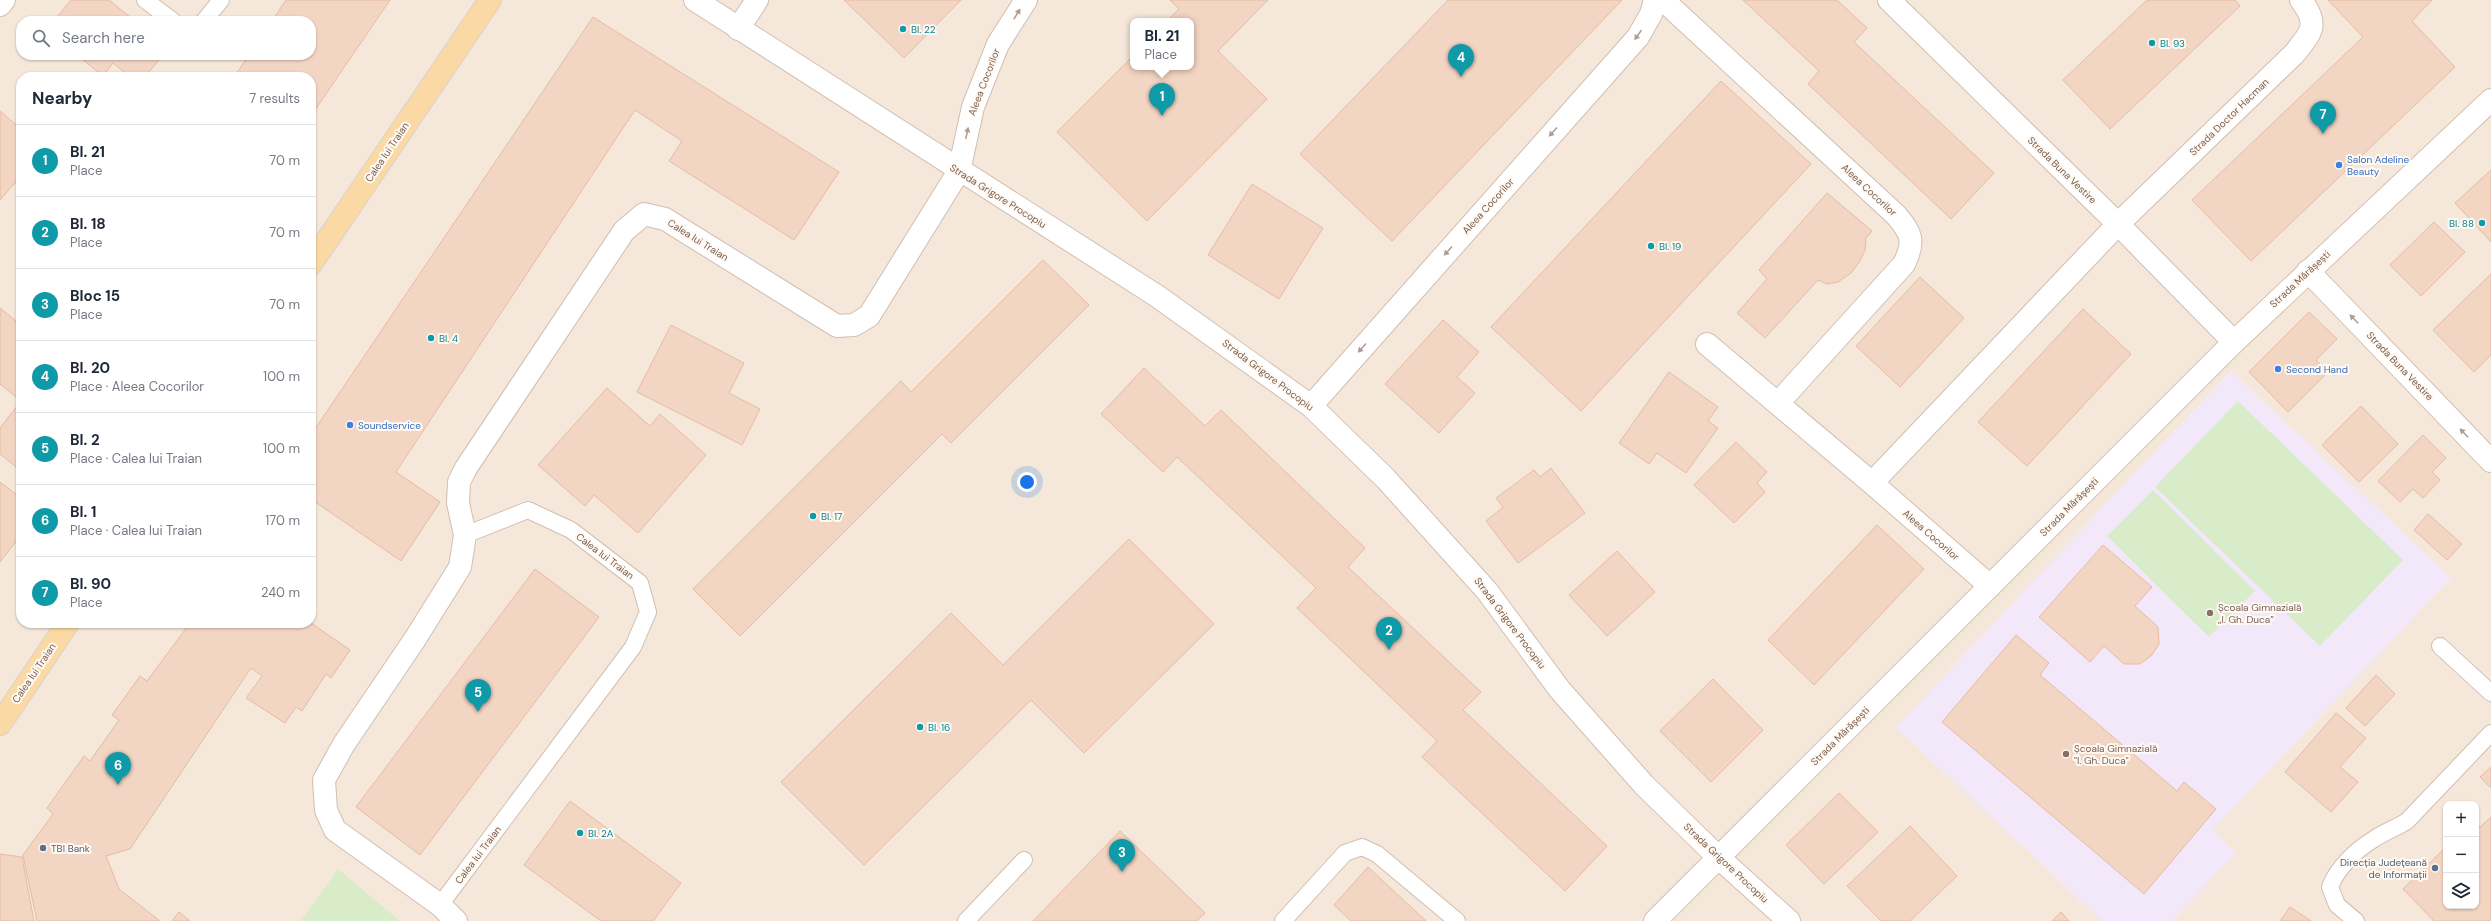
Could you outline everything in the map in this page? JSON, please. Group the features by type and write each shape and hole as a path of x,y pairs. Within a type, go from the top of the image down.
{"main road":[{"name":"Calea lui Traian","path":"316,257 490,0"},
{"name":"Calea lui Traian","path":"0,724 65,628"}],"street":[{"path":"0,5 4,0"},
{"name":"Strada Grigore Procopiu","path":"695,0 959,171 1157,296 1311,406 1386,479 1466,567 1487,591 1560,690 1644,785 1719,858 1789,921"},
{"path":"738,29 756,0"},
{"name":"Aleea Cocorilor","path":"959,171 972,107 998,44 1026,0"},
{"name":"Aleea Cocorilor","path":"1311,406 1638,37 1651,14 1656,0"},
{"name":"Aleea Cocorilor","path":"1664,0 1890,209 1909,230 1912,248 1904,264 1778,403"},
{"name":"Strada Buna Vestire","path":"1888,0 2118,224 2234,342"},
{"name":"Strada Doctor Hacman","path":"2118,224 2294,54 2312,32 2312,14 2301,0"},
{"name":"Strada Mărășești","path":"1655,921 2234,342 2491,100"},
{"name":"Calea lui Traian","path":"440,905 335,830 326,810 324,780 344,744 415,639 460,567 465,535 458,503 459,482 466,468 624,230 644,214 665,219 837,326 854,325 869,316 883,297 959,171"},
{"path":"1872,483 2118,224"},
{"name":"Strada Buna Vestire","path":"2308,271 2491,461"},
{"name":"Aleea Cocorilor","path":"1707,344 1872,483 1990,586"},
{"path":"440,905 456,921"}],"lane":[{"path":"145,0 167,16"},
{"path":"208,16 221,0"},
{"name":"Calea lui Traian","path":"440,905 633,647 648,612 640,582 571,530 528,510 465,535"},
{"path":"2440,646 2491,693"},
{"path":"2356,921 2337,905 2330,887 2335,873 2374,838 2392,831 2407,821 2491,733"},
{"path":"1283,921 1345,853 1362,847 1377,854 1457,921"},
{"path":"966,921 1024,860"}],"shaded area":[{"path":"0,0 2491,0 2491,921 0,921"},
{"name":"Școala Gimnazială „I. Gh. Duca”","path":"2231,371 2451,578 2213,830 2236,853 2172,921 2102,921 1896,727"}],"green space":[{"path":"2238,401 2403,560 2320,646 2155,487"},
{"path":"2153,490 2255,591 2209,637 2107,536"},
{"path":"338,869 400,921 301,921"}],"building":[{"path":"71,0 109,0 129,16 58,16"},
{"path":"286,0 390,0 316,109 316,72 237,72 246,60 316,60 316,16 275,16"},
{"name":"Bl. 22","path":"844,0 961,0 904,58"},
{"path":"1170,0 1268,0 1218,51 1267,99 1147,221 1057,132 1130,59 1130,70 1194,70 1194,18 1170,18 1179,9"},
{"path":"1448,0 1622,0 1392,241 1300,154"},
{"path":"1743,0 1837,0 1867,28 1854,42 1994,173 1951,219 1808,84 1819,71"},
{"name":"Bl. 93","path":"2147,0 2235,0 2240,6 2110,129 2063,80"},
{"path":"2328,0 2432,0 2412,21 2455,67 2251,261 2192,200 2363,37"},
{"name":"Bl. 4","path":"593,17 839,172 794,240 669,161 682,141 635,110 396,472 440,502 401,561 316,502 316,428"},
{"path":"83,60 159,60 149,72 124,72 113,63 106,72 98,72"},
{"name":"Bl. 19","path":"1721,81 1811,164 1581,411 1491,327"},
{"path":"0,111 16,125 16,182 0,200"},
{"name":"Bl. 88","path":"2491,170 2491,242 2455,203"},
{"path":"1252,184 1323,228 1279,299 1208,255"},
{"path":"1827,193 1872,231 1866,238 1865,250 1860,261 1851,273 1838,282 1827,284 1818,280 1765,338 1737,313 1767,279 1759,270"},
{"path":"2434,222 2465,252 2421,296 2390,265"},
{"name":"Bl. 17","path":"1043,260 1089,305 951,443 942,434 740,636 693,589 901,381 911,392"},
{"path":"2491,274 2491,355 2474,372 2433,330"},
{"path":"1920,277 1964,318 1900,387 1856,346"},
{"path":"0,308 16,321 16,397 0,384"},
{"path":"2083,309 2131,354 2027,466 1978,422"},
{"path":"2309,312 2337,339 2316,360 2328,372 2288,412 2249,372"},
{"path":"1443,320 1479,352 1457,377 1475,393 1439,433 1385,384"},
{"path":"671,325 744,363 729,393 760,409 742,445 637,392"},
{"path":"1144,368 1205,426 1221,410 1365,548 1348,567 1481,692 1463,710 1607,846 1565,891 1422,757 1437,741 1297,608 1316,588 1177,457 1163,472 1101,414"},
{"path":"1669,372 1718,407 1708,421 1718,428 1686,473 1657,453 1649,464 1619,443"},
{"path":"607,388 650,426 660,414 706,455 638,533 594,495 585,506 538,465"},
{"path":"2361,406 2398,444 2359,482 2322,445"},
{"path":"16,407 16,467 0,454 0,428"},
{"path":"2423,435 2446,458 2432,472 2440,480 2423,498 2413,489 2400,502 2378,481"},
{"path":"1736,442 1767,472 1757,483 1765,492 1734,523 1694,485"},
{"path":"1551,468 1585,513 1518,563 1486,521 1503,507 1496,498 1534,470 1540,477"},
{"path":"0,482 16,494 16,541 0,562"},
{"path":"2428,514 2462,544 2447,560 2414,530"},
{"path":"1877,525 1924,569 1814,685 1768,640"},
{"name":"Bl. 16","path":"1129,539 1214,624 1084,753 1031,700 864,865 781,782 951,613 1003,665"},
{"path":"2103,545 2152,587 2135,606 2158,627 2159,644 2152,655 2140,664 2124,664 2104,646 2090,662 2039,617"},
{"path":"1617,551 1655,592 1607,636 1569,595"},
{"path":"535,569 599,617 420,855 356,807"},
{"path":"316,626 350,650 331,678 326,674 302,711 296,707 285,723 246,698 262,676 251,668 130,849 106,856 119,889 160,921 37,921 23,855 53,814 47,808 84,756 90,761 119,720 112,715 140,676 147,681 186,628 316,628"},
{"path":"2016,635 2049,663 2040,675 2177,791 2184,782 2216,809 2144,894 1942,722"},
{"path":"2376,675 2395,694 2365,726 2346,708"},
{"path":"1713,679 1763,730 1711,782 1660,731"},
{"path":"2336,713 2366,738 2340,767 2358,782 2331,812 2285,772"},
{"path":"2491,767 2491,788 2480,777"},
{"path":"1839,793 1878,832 1824,884 1786,845"},
{"name":"Bl. 2A","path":"570,801 681,883 653,921 601,921 524,865"},
{"name":"Direcția Județeană de Informații","path":"2491,817 2491,921 2434,921 2403,889 2443,850 2443,909 2479,909 2479,826 2480,827"},
{"path":"1910,826 1957,876 1910,921 1881,921 1847,886"},
{"path":"1120,831 1205,913 1197,921 1033,921"},
{"path":"0,854 22,857 34,921 0,921"},
{"path":"1368,867 1426,921 1351,921 1334,905"},
{"path":"2290,907 2311,921 2280,921"},
{"path":"179,912 190,921 172,921"},
{"path":"2061,912 2069,921 2052,921"}],"place":[{"name":"Bl. 22","path":"903,29"},
{"name":"Bl. 93","path":"2152,43"},
{"name":"Bl. 20","path":"1461,77"},
{"name":"Bl. 21","path":"1162,116"},
{"name":"Bl. 90","path":"2323,134"},
{"name":"Salon Adeline Beauty","path":"2339,165"},
{"name":"Bl. 88","path":"2482,223"},
{"name":"Bl. 19","path":"1651,246"},
{"name":"Bl. 4","path":"431,338"},
{"name":"Second Hand","path":"2278,369"},
{"name":"Soundservice","path":"350,425"},
{"name":"Bl. 17","path":"813,516"},
{"name":"Școala Gimnazială „I. Gh. Duca”","path":"2210,613"},
{"name":"Bl. 18","path":"1389,650"},
{"name":"Bl. 2","path":"478,712"},
{"name":"Bl. 16","path":"920,727"},
{"name":"Școala Gimnazială \"I. Gh. Duca\"","path":"2066,754"},
{"name":"Bl. 1","path":"118,785"},
{"name":"Bl. 2A","path":"580,833"},
{"name":"TBI Bank","path":"43,848"},
{"name":"Direcția Județeană de Informații","path":"2435,868"},
{"name":"Bloc 15","path":"1122,872"}]}
